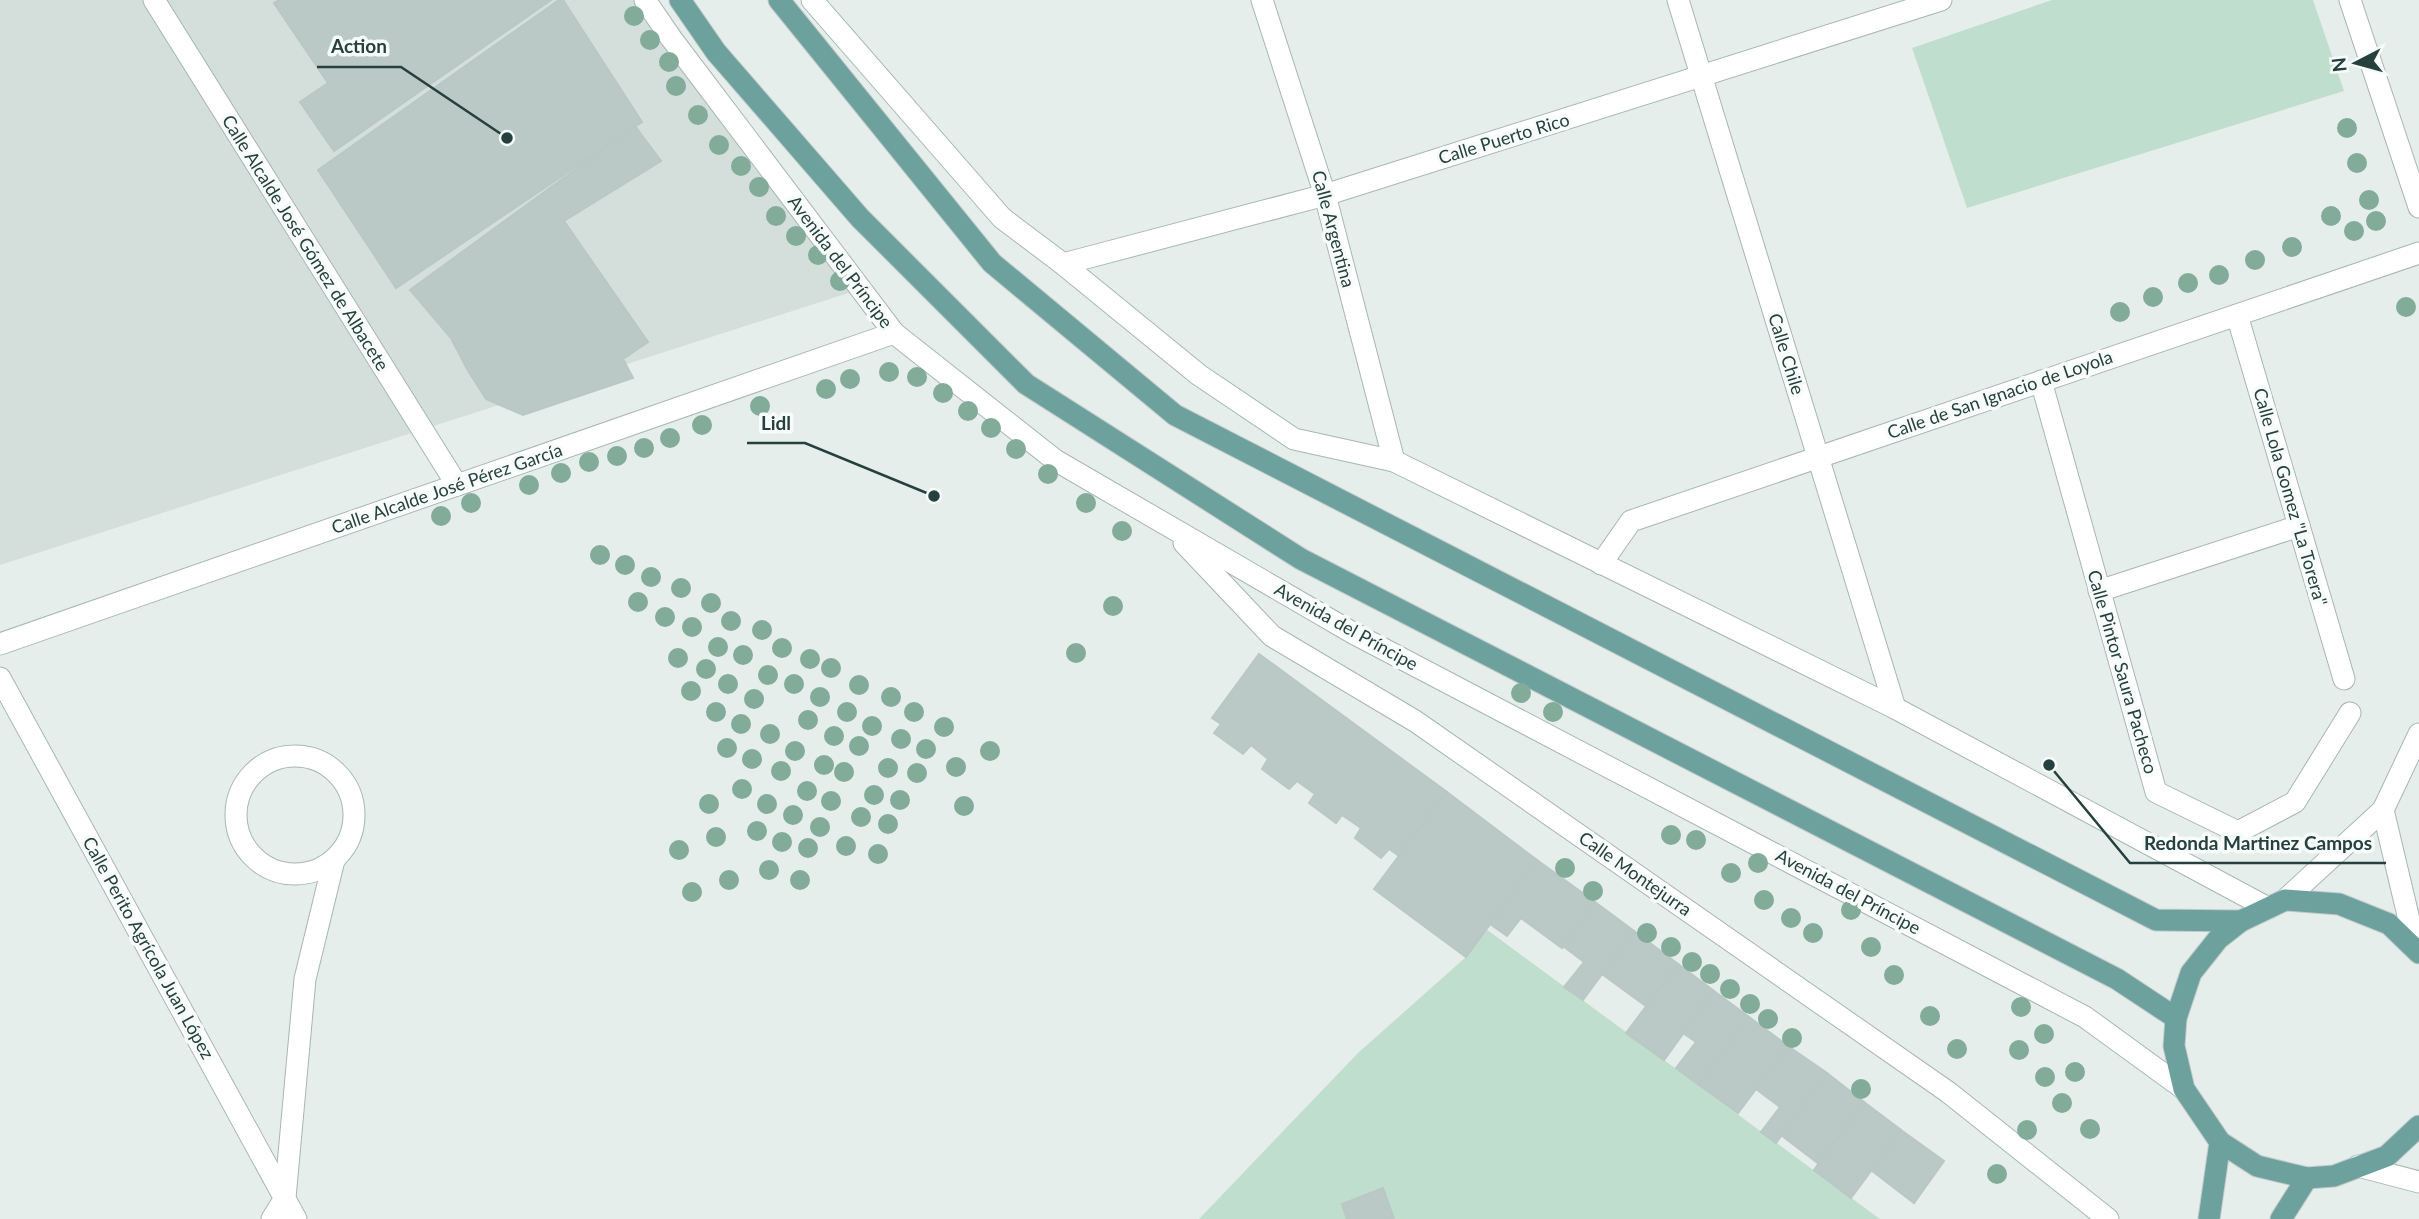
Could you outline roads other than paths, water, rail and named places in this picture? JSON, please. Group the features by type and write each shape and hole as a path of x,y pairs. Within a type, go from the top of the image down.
{"main road":[{"path":"680,0 716,52 860,219 1026,384 1301,559 2117,979 2176,1018"},
{"path":"779,0 992,263 1175,415 2156,920 2241,921"},
{"path":"2417,1132 2387,1156 2334,1176 2307,1178 2256,1166 2220,1142 2183,1089 2174,1045 2176,1018 2191,973 2218,939 2241,921 2277,904 2339,904 2389,924 2418,951"},
{"path":"2205,1216 2220,1142"},
{"path":"2281,1219 2307,1178"}],"street":[{"name":"Calle Alcalde José Gómez de Albacete","path":"154,0 457,485"},
{"name":"Avenida del Príncipe","path":"645,0 894,333 1055,460 1353,633 2085,1017 2183,1089"},
{"path":"812,0 1002,218 1199,375 1294,439 1394,461 1895,708 2277,904 2383,810 2419,734"},
{"name":"Calle Argentina","path":"1262,0 1325,195 1394,461"},
{"name":"Calle Chile","path":"1678,0 1895,708"},
{"name":"Calle Puerto Rico","path":"1063,264 1325,195 1941,0"},
{"path":"2350,0 2419,207"},
{"name":"Calle de San Ignacio de Loyola","path":"1601,564 1631,521 2419,253"},
{"name":"Calle Lola Gomez \"La Torera\"","path":"2236,315 2344,679"},
{"name":"Calle Alcalde José Pérez García","path":"0,644 894,333"},
{"name":"Calle Pintor Saura Pacheco","path":"2041,381 2156,792 2238,832 2295,802 2350,713"},
{"name":"Calle Montejurra","path":"1169,526 1272,636 1415,721 1948,1093 2108,1219"},
{"path":"2099,591 2299,526"},
{"name":"Calle Perito Agrícola Juan López","path":"0,678 296,1219"},
{"path":"272,1219 285,1198 305,979 334,860 350,836 354,816 349,791 338,774 312,758 292,756 271,760 256,770 243,786 236,806 237,827 245,846 258,862 272,870 292,874 316,870 334,860"},
{"path":"2383,810 2415,922 2418,951"},
{"path":"2358,1166 2419,1182"}],"place":[{"name":"Action","path":"507,138"},
{"name":"Lidl","path":"934,496"},
{"name":"Redonda Martinez Campos","path":"2049,765"}]}
